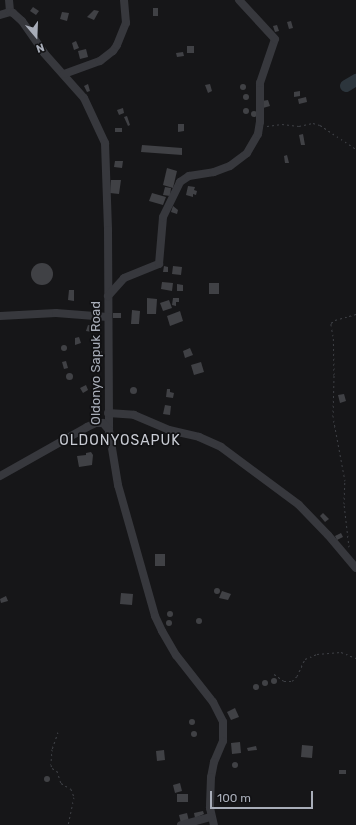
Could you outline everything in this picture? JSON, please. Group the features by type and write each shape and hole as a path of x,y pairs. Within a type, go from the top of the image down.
{"street":[{"path":"0,15 10,12 8,0"},
{"path":"64,74 100,62 113,51 126,23 124,0"},
{"path":"108,296 124,278 158,264 164,217 180,182 189,176 222,170 237,161 250,148 258,134 260,83 274,39 239,0"},
{"name":"Oldonyo Sapuk Road","path":"10,12 18,16 44,53 64,74 88,104 105,143 108,296 108,430 118,485 156,616 162,631 176,655 213,702 223,722 223,741 214,762 211,777 211,822"},
{"path":"0,316 56,313 108,317"},
{"path":"108,413 134,415 169,430 199,437 221,447 299,505 356,568"},
{"path":"0,476 96,423 103,423 108,430"},
{"path":"181,825 211,822"}],"path":[{"path":"259,127 282,124 293,126 313,123 320,125 356,148"},
{"path":"349,560 344,504 344,481 333,417 334,375 333,336 331,322 356,314"},
{"path":"274,674 284,681 292,681 297,676 305,659 317,654 341,652 356,658"},
{"path":"58,732 52,749 51,765 56,771 61,783 71,789 74,797 68,825"}],"building":[{"path":"33,7 39,11 36,15 30,11"},
{"path":"153,8 158,8 158,16 153,16"},
{"path":"94,10 99,11 94,20 87,17"},
{"path":"62,12 69,13 67,21 60,19"},
{"path":"291,21 293,28 289,29 287,22"},
{"path":"277,25 279,31 275,32 273,26"},
{"path":"76,41 79,48 74,50 72,43"},
{"path":"187,46 194,46 194,53 187,53"},
{"path":"86,49 88,57 80,59 78,51"},
{"path":"183,52 184,56 177,57 176,53"},
{"path":"88,84 90,91 87,92 84,86"},
{"path":"210,84 212,91 208,93 205,85"},
{"path":"243,84 246,87 243,90 240,87"},
{"path":"300,91 300,96 294,97 294,92"},
{"path":"246,94 249,97 246,100 243,97"},
{"path":"306,97 307,102 299,104 298,99"},
{"path":"268,100 270,106 263,108 262,101"},
{"path":"123,108 124,113 119,115 117,110"},
{"path":"246,108 249,111 246,114 243,111"},
{"path":"254,111 257,114 254,117 251,114"},
{"path":"127,116 130,125 128,126 124,117"},
{"path":"178,124 184,124 184,131 178,132"},
{"path":"115,128 122,128 122,132 115,132"},
{"path":"303,134 305,145 301,145 299,135"},
{"path":"142,145 182,148 182,155 141,152"},
{"path":"287,155 289,163 285,163 284,156"},
{"path":"115,161 123,161 122,168 114,167"},
{"path":"167,168 177,171 173,188 163,185"},
{"path":"111,180 121,180 119,194 110,193"},
{"path":"188,186 195,187 194,190 197,191 196,195 193,194 193,197 186,195"},
{"path":"165,187 171,188 170,196 163,195"},
{"path":"152,193 166,197 163,205 149,201"},
{"path":"173,206 178,210 177,214 171,212"},
{"path":"42,263 50,266 53,274 50,282 42,285 34,282 31,274 34,266"},
{"path":"164,266 168,267 168,272 163,272"},
{"path":"173,266 182,267 181,275 172,274"},
{"path":"162,282 173,283 172,291 161,289"},
{"path":"209,283 219,283 219,294 209,294"},
{"path":"177,284 183,285 183,291 177,291"},
{"path":"69,290 74,290 74,301 68,300"},
{"path":"147,298 157,299 156,314 147,314"},
{"path":"173,298 179,298 179,302 176,302 176,306 172,305"},
{"path":"169,300 172,308 163,311 160,303"},
{"path":"132,310 140,311 139,324 131,324"},
{"path":"180,311 183,321 170,326 167,316"},
{"path":"113,313 121,313 121,318 113,318"},
{"path":"88,325 93,326 92,332 86,331"},
{"path":"79,337 81,343 75,345 75,338"},
{"path":"64,345 67,348 64,351 61,348"},
{"path":"190,348 193,355 185,358 183,351"},
{"path":"95,351 102,351 102,356 95,356"},
{"path":"66,361 68,368 64,369 62,362"},
{"path":"201,362 204,372 194,375 191,365"},
{"path":"69,373 72,376 69,379 66,376"},
{"path":"95,376 99,376 100,382 95,382"},
{"path":"96,383 100,383 100,391 96,391"},
{"path":"86,385 88,390 83,393 80,388"},
{"path":"133,387 136,390 133,393 130,390"},
{"path":"167,389 170,389 170,392 174,393 173,398 166,397"},
{"path":"344,394 346,401 340,403 338,395"},
{"path":"165,405 171,406 170,415 163,414"},
{"path":"91,452 93,455 92,465 79,467 77,456 86,455 86,453"},
{"path":"323,513 329,519 325,522 320,516"},
{"path":"341,533 343,537 337,540 335,536"},
{"path":"155,554 165,554 165,566 155,566"},
{"path":"217,588 220,591 217,594 214,591"},
{"path":"222,591 231,594 228,600 219,598"},
{"path":"121,593 133,594 132,605 120,604"},
{"path":"6,596 8,601 1,603 0,599"},
{"path":"170,611 173,614 170,617 167,614"},
{"path":"199,618 202,621 199,624 196,621"},
{"path":"169,620 172,623 169,626 166,623"},
{"path":"274,678 277,681 274,684 271,681"},
{"path":"265,680 268,683 265,686 262,683"},
{"path":"256,684 259,687 256,690 253,687"},
{"path":"235,708 239,717 231,720 227,712"},
{"path":"192,719 195,722 192,725 189,722"},
{"path":"194,731 197,734 194,737 191,734"},
{"path":"240,742 241,753 232,754 231,743"},
{"path":"302,745 313,746 312,758 301,757"},
{"path":"256,746 257,750 248,751 247,748"},
{"path":"164,750 165,760 157,761 156,751"},
{"path":"235,762 238,765 235,768 232,765"},
{"path":"339,770 346,770 346,774 339,774"},
{"path":"47,776 50,779 47,782 44,779"},
{"path":"180,783 182,791 175,793 173,785"},
{"path":"177,794 188,794 188,802 177,802"},
{"path":"203,811 204,814 195,818 194,813"},
{"path":"187,813 189,821 181,823 179,815"}],"waterway":[{"path":"346,86 356,80"}],"district":[{"name":"OLDONYOSAPUK","path":"120,441"}]}
